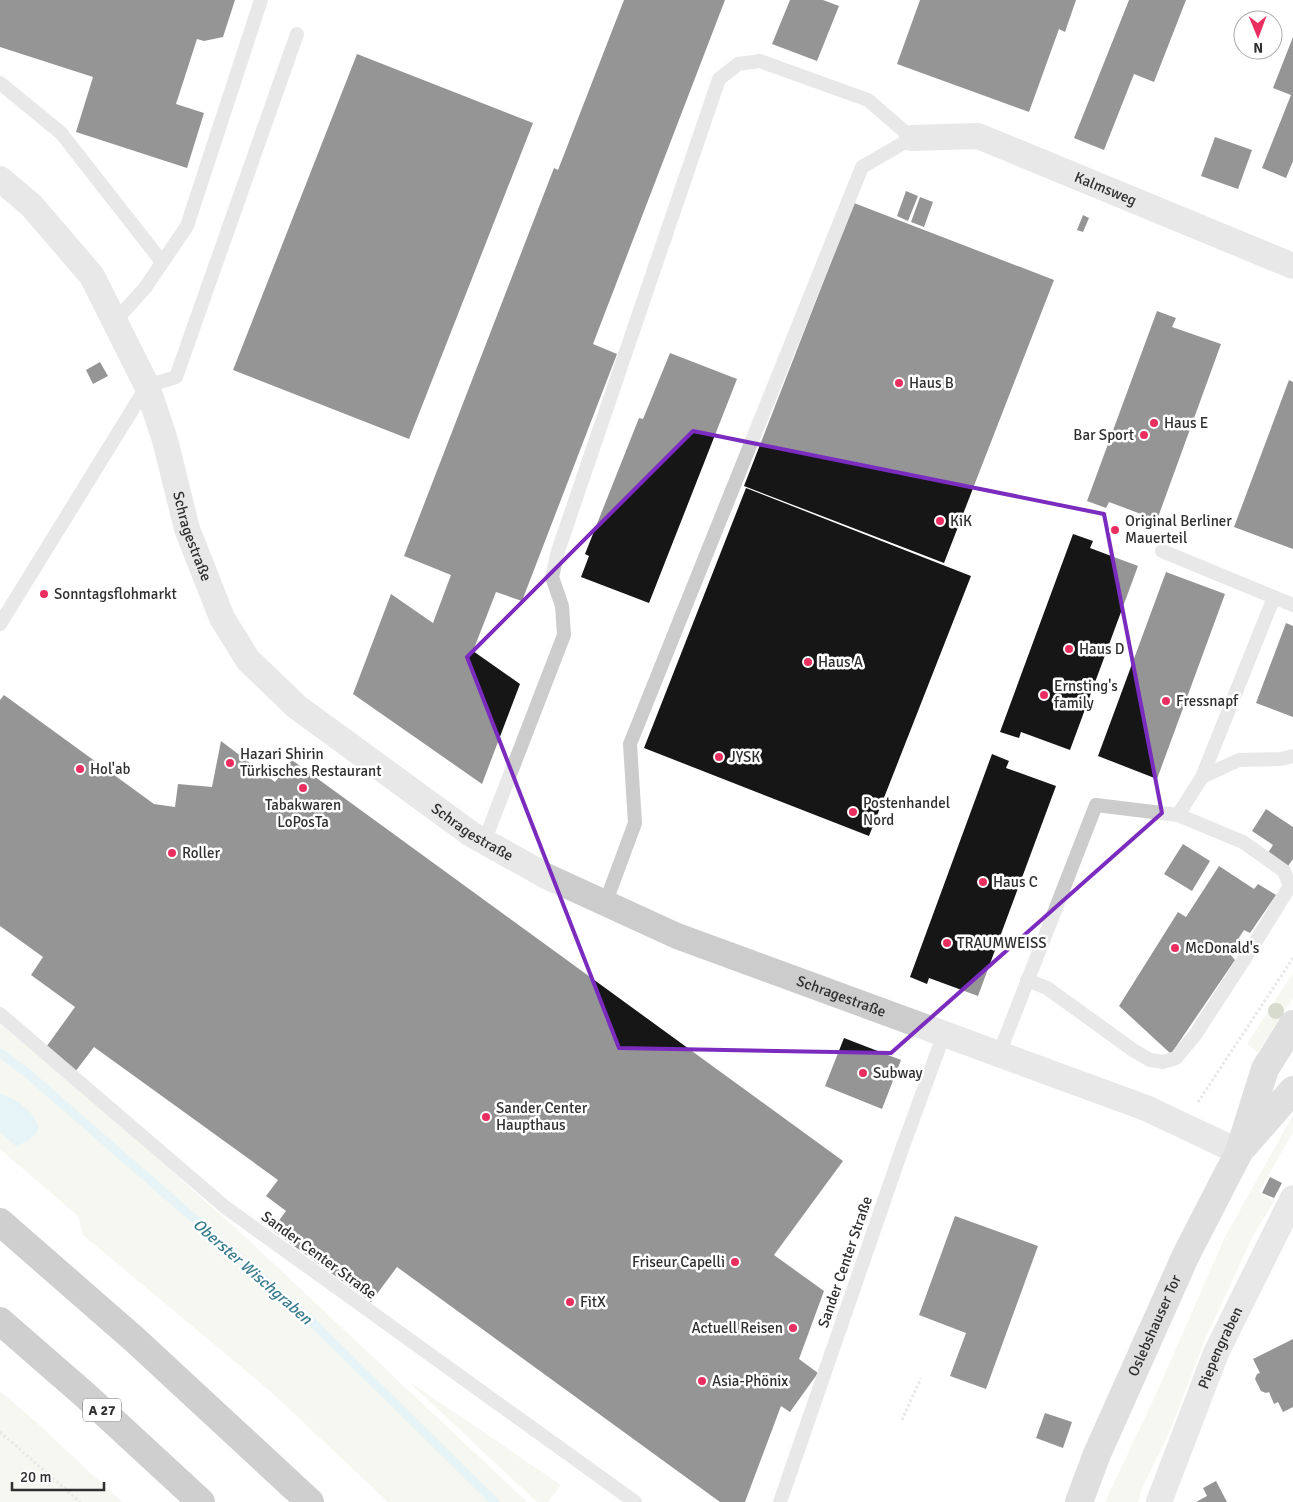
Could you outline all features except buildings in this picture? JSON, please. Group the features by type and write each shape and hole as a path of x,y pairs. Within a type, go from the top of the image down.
{"highway":[{"path":"0,1222 134,1339 310,1502"},
{"name":"A 27","path":"0,1320 201,1502"}],"main road":[{"name":"Oslebshauser Tor","path":"1078,1502 1097,1454 1186,1255 1239,1152 1264,1069 1293,1024"},
{"name":"Oslebshauser Tor","path":"1239,1152 1293,1090"}],"street":[{"name":"Kalmsweg","path":"912,138 978,136 1293,266"},
{"name":"Schragestraße","path":"0,179 31,205 92,276 147,386 165,440 187,529 222,618 248,660 297,707 471,834 546,876 677,936 1146,1108 1239,1152"},
{"name":"Piepengraben","path":"1159,1502 1216,1353 1293,1198"}],"lane":[{"path":"115,321 145,288 187,226 261,0"},
{"path":"0,624 147,386 176,377 297,34"},
{"path":"484,842 564,634 562,606 552,577 558,550 719,79 738,64 760,61 868,100 912,138 862,167 630,744 635,823 606,904"},
{"path":"0,83 61,133 162,262"},
{"path":"1162,551 1293,605"},
{"path":"1178,815 1202,777 1274,597"},
{"path":"1202,777 1239,760 1280,759 1293,756"},
{"path":"999,1054 1027,980 1096,805 1178,815 1243,842 1284,871 1290,886 1195,1035 1176,1058 1163,1062 1150,1060 1047,988 1027,980"},
{"name":"Sander Center Straße","path":"0,1014 225,1207 635,1502"},
{"name":"Sander Center Straße","path":"780,1502 944,1034"}],"path":[{"path":"1182,1125 1233,1052 1293,958"},
{"path":"902,1420 921,1378"},
{"path":"0,1432 80,1502"}],"highlighted area":[{"path":"693,431 1104,514 1162,813 891,1053 619,1048 467,657"}],"green space":[{"path":"1293,973 1293,998 1258,1052 1247,1044"},
{"path":"0,1024 100,1107 240,1232 527,1502 388,1502 270,1391 83,1235 78,1216 0,1149"},
{"path":"1293,1115 1293,1132 1259,1192 1274,1201 1253,1236 1206,1337 1168,1435 1142,1488 1138,1502 1105,1502 1157,1392 1225,1237"},
{"path":"408,1381 561,1485 548,1502 537,1502"},
{"path":"0,1391 37,1423 122,1502 0,1502"}],"water":[{"path":"0,1094 13,1099 25,1107 34,1117 39,1130 28,1141 16,1146 0,1132"}],"waterway":[{"name":"Oberster Wischgraben","path":"0,1053 26,1072 309,1319 495,1502"}],"place":[{"name":"Haus B","path":"899,383"},
{"name":"Haus E","path":"1154,423"},
{"name":"Bar Sport","path":"1144,435"},
{"name":"KiK","path":"940,521"},
{"name":"Original Berliner Mauerteil","path":"1115,530"},
{"name":"Sonntagsflohmarkt","path":"44,594"},
{"name":"Haus D","path":"1069,649"},
{"name":"Haus A","path":"808,662"},
{"name":"Ernsting's family","path":"1044,695"},
{"name":"Fressnapf","path":"1166,701"},
{"name":"JYSK","path":"719,757"},
{"name":"Hazari Shirin Türkisches Restaurant","path":"230,763"},
{"name":"Hol'ab","path":"80,769"},
{"name":"Tabakwaren LoPosTa","path":"303,788"},
{"name":"Postenhandel Nord","path":"853,812"},
{"name":"Roller","path":"172,853"},
{"name":"Haus C","path":"983,882"},
{"name":"TRAUMWEISS","path":"947,943"},
{"name":"McDonald's","path":"1175,948"},
{"name":"Subway","path":"863,1073"},
{"name":"Sander Center Haupthaus","path":"486,1117"},
{"name":"Friseur Capelli","path":"735,1262"},
{"name":"FitX","path":"570,1302"},
{"name":"Actuell Reisen","path":"793,1328"},
{"name":"Asia-Phönix","path":"702,1381"}]}
